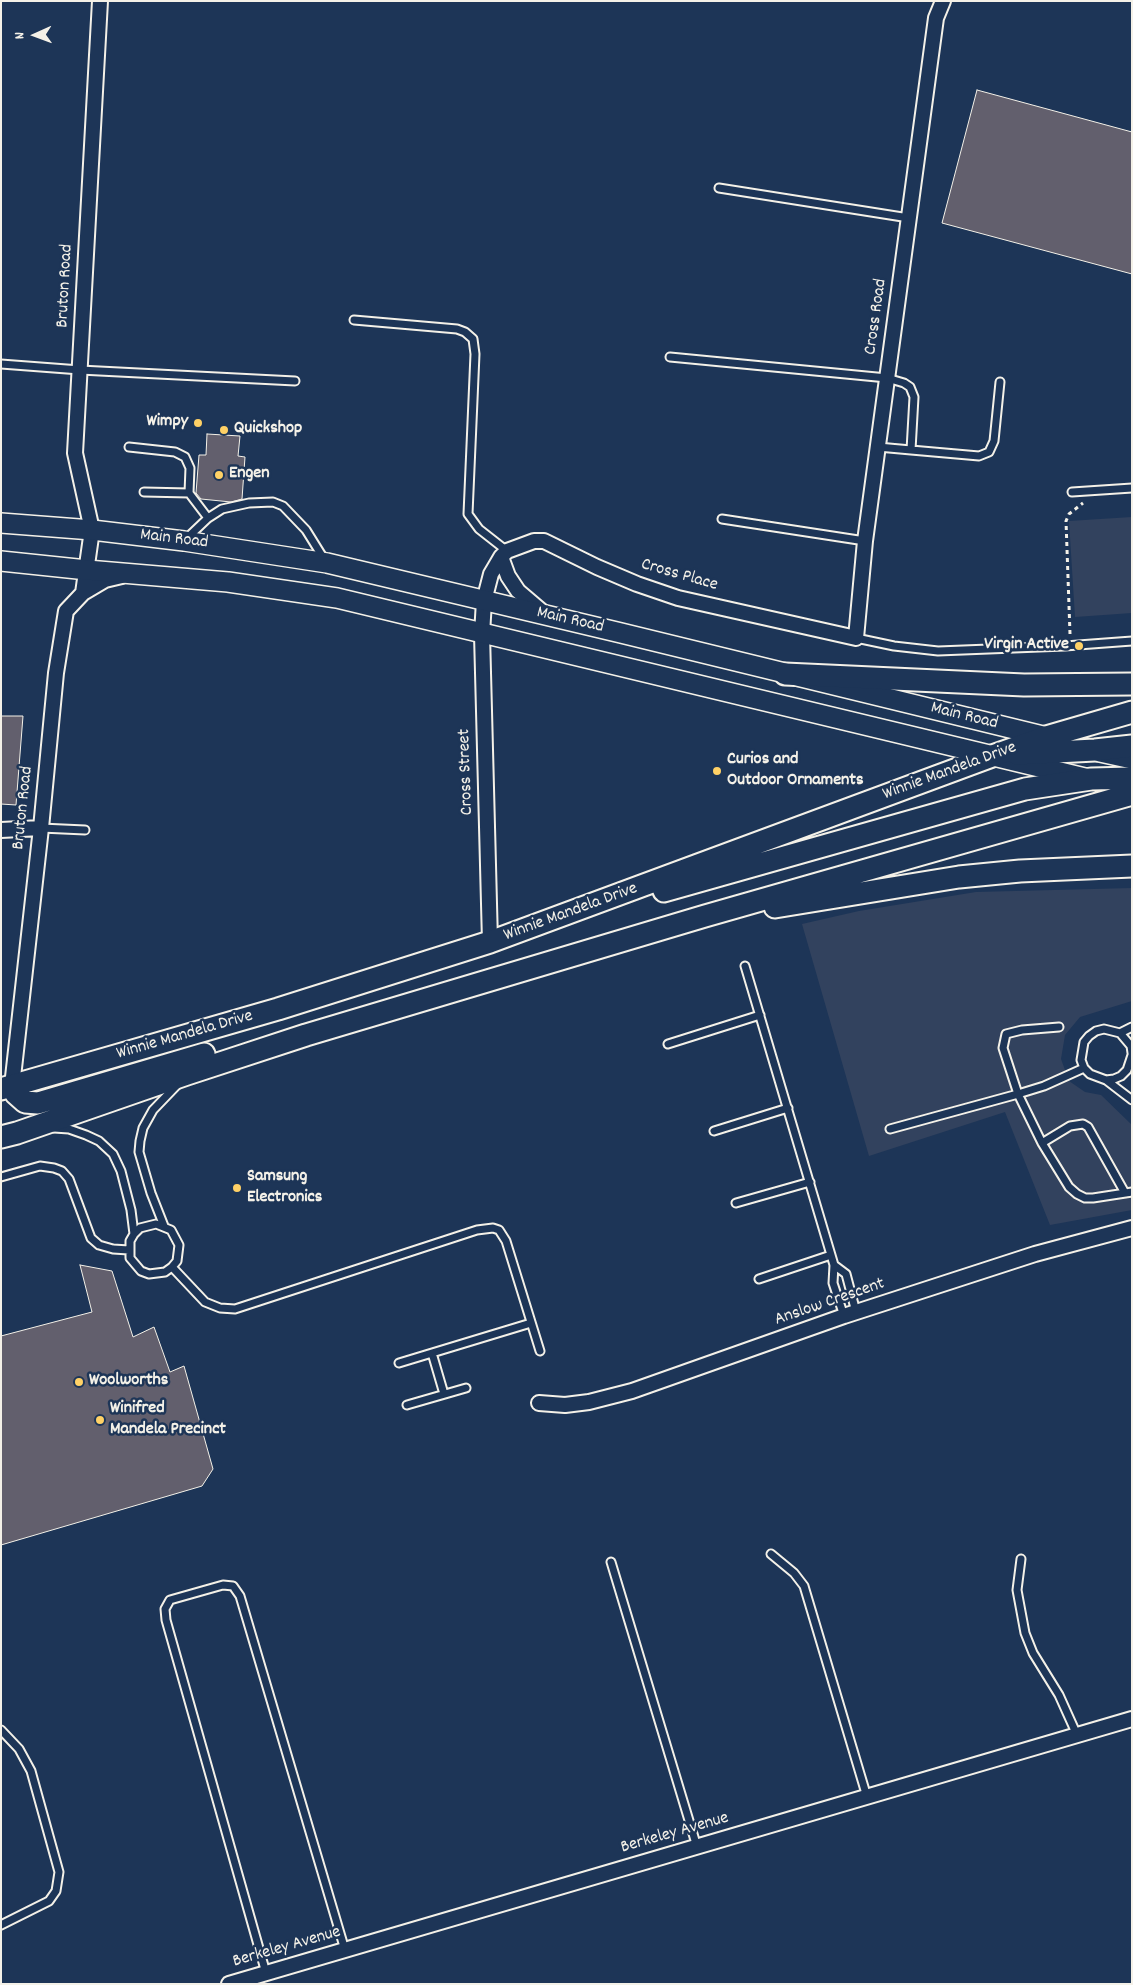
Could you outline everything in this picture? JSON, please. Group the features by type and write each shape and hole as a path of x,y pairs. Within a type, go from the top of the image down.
{"main road":[{"name":"Main Road","path":"1,523 92,530 184,541 327,563 1046,737 1132,760"},
{"name":"Main Road","path":"1,561 228,582 337,598 1132,789"},
{"path":"785,674 998,685 1132,684"},
{"name":"Winnie Mandela Drive","path":"7,1087 278,1009 490,942 608,900 995,755 1046,737 1132,712"},
{"path":"995,755 1095,750 1132,746"},
{"path":"608,900 676,889 802,851 1025,789 1091,779 1132,778"},
{"name":"Winnie Mandela Drive","path":"1,1136 34,1127 187,1074 306,1036 705,916 1132,794"},
{"path":"705,916 813,902 959,877 1132,866"},
{"path":"7,1087 25,1102 38,1103 284,1031 293,1031 306,1036"}],"street":[{"name":"Bruton Road","path":"82,593 92,530 75,453 100,1"},
{"name":"Cross Road","path":"856,638 865,541 936,18 943,1"},
{"name":"Cross Place","path":"504,554 534,541 544,541 629,581 678,598 856,638"},
{"path":"484,601 491,574 504,554"},
{"path":"504,554 508,576 518,591 547,615"},
{"name":"Bruton Road","path":"7,1087 41,828 56,673 66,612 82,593 105,580 133,574"},
{"name":"Cross Street","path":"484,601 482,634 490,942"},
{"path":"1,830 41,828"},
{"name":"Anslow Crescent","path":"539,1403 565,1405 589,1402 632,1391 850,1314 1035,1254 1132,1228"},
{"name":"Berkeley Avenue","path":"229,1984 1132,1719"}],"lane":[{"path":"720,188 909,218"},
{"path":"354,320 458,329 465,332 473,340 475,354 468,514 478,530 504,554"},
{"path":"670,357 887,378 904,383 910,387 914,397 912,450"},
{"path":"1,364 295,381"},
{"path":"878,447 979,456 989,452 994,441 1000,382"},
{"path":"128,447 175,452 186,457 190,468 189,493 208,518"},
{"path":"1072,492 1132,488"},
{"path":"144,492 189,493"},
{"path":"184,541 208,518 222,509 239,504 273,502 278,503 306,530 327,563"},
{"path":"722,519 865,541"},
{"path":"856,638 894,646 938,651 1065,646 1132,640"},
{"path":"41,828 85,830"},
{"path":"745,966 834,1266 833,1283 850,1314"},
{"path":"668,1044 760,1015"},
{"path":"1042,1143 1070,1126 1083,1124 1088,1127 1128,1192 1084,1198 1069,1187 1042,1143 1018,1094 1003,1048 1006,1034 1022,1030 1060,1027"},
{"path":"1120,1033 1132,1027"},
{"path":"1106,1080 1121,1076 1127,1070 1132,1054 1130,1046 1120,1033 1104,1029 1096,1031 1084,1042 1081,1051 1081,1060 1084,1068 1090,1074 1106,1080 1132,1100"},
{"path":"890,1129 1044,1086 1084,1068"},
{"path":"164,1226 151,1193 139,1152 140,1141 143,1128 153,1110 187,1074"},
{"path":"714,1131 788,1108"},
{"path":"34,1127 69,1129 86,1134 99,1141 112,1154 121,1171 128,1191 134,1234"},
{"path":"1,1177 40,1166 62,1171 68,1179 91,1238 99,1244 113,1249 129,1250"},
{"path":"736,1203 810,1182"},
{"path":"156,1224 171,1230 179,1245 179,1253 172,1267 165,1272 157,1274 141,1271 130,1258 130,1241 134,1234 148,1225 156,1224"},
{"path":"172,1267 205,1302 220,1308 235,1309 468,1233 492,1228 499,1230 506,1242 540,1351"},
{"path":"759,1279 830,1256"},
{"path":"834,1266 846,1274 850,1314"},
{"path":"398,1363 532,1323"},
{"path":"432,1353 444,1394"},
{"path":"407,1405 466,1388"},
{"path":"771,1554 794,1573 804,1586 867,1797"},
{"path":"1021,1558 1017,1590 1025,1633 1033,1653 1059,1695 1077,1735"},
{"path":"611,1562 697,1847"},
{"path":"266,1973 166,1620 165,1609 170,1600 223,1585 233,1586 240,1596 345,1950"},
{"path":"1,1730 19,1749 31,1771 59,1872 56,1891 49,1901 1,1925"}],"path":[{"path":"1065,646 1070,638 1066,521 1069,514 1075,508 1104,490"}],"shaded area":[{"path":"1132,517 1132,613 1075,617 1069,521"},
{"path":"1132,888 1132,1001 1080,1017 1065,1035 1061,1059 1069,1081 1085,1092 1101,1095 1132,1125 1132,1210 1050,1225 1005,1112 869,1156 802,924 859,911 976,892"}],"building":[{"path":"977,90 1132,132 1132,274 942,223"},
{"path":"207,434 240,436 238,456 245,457 242,499 231,502 201,499 196,493 199,455 206,455"},
{"path":"1,716 23,716 16,805 1,804"},
{"name":"Winifred Mandela Precinct","path":"80,1265 112,1271 133,1337 154,1327 170,1372 184,1366 213,1469 202,1486 1,1545 1,1336 92,1312"}],"place":[{"name":"Wimpy","path":"198,423"},
{"name":"Quickshop","path":"224,430"},
{"name":"Engen","path":"219,475"},
{"name":"Virgin Active","path":"1079,646"},
{"name":"Curios and Outdoor Ornaments","path":"717,771"},
{"name":"Samsung Electronics","path":"237,1188"},
{"name":"Woolworths","path":"79,1382"},
{"name":"Winifred Mandela Precinct","path":"100,1420"}]}
